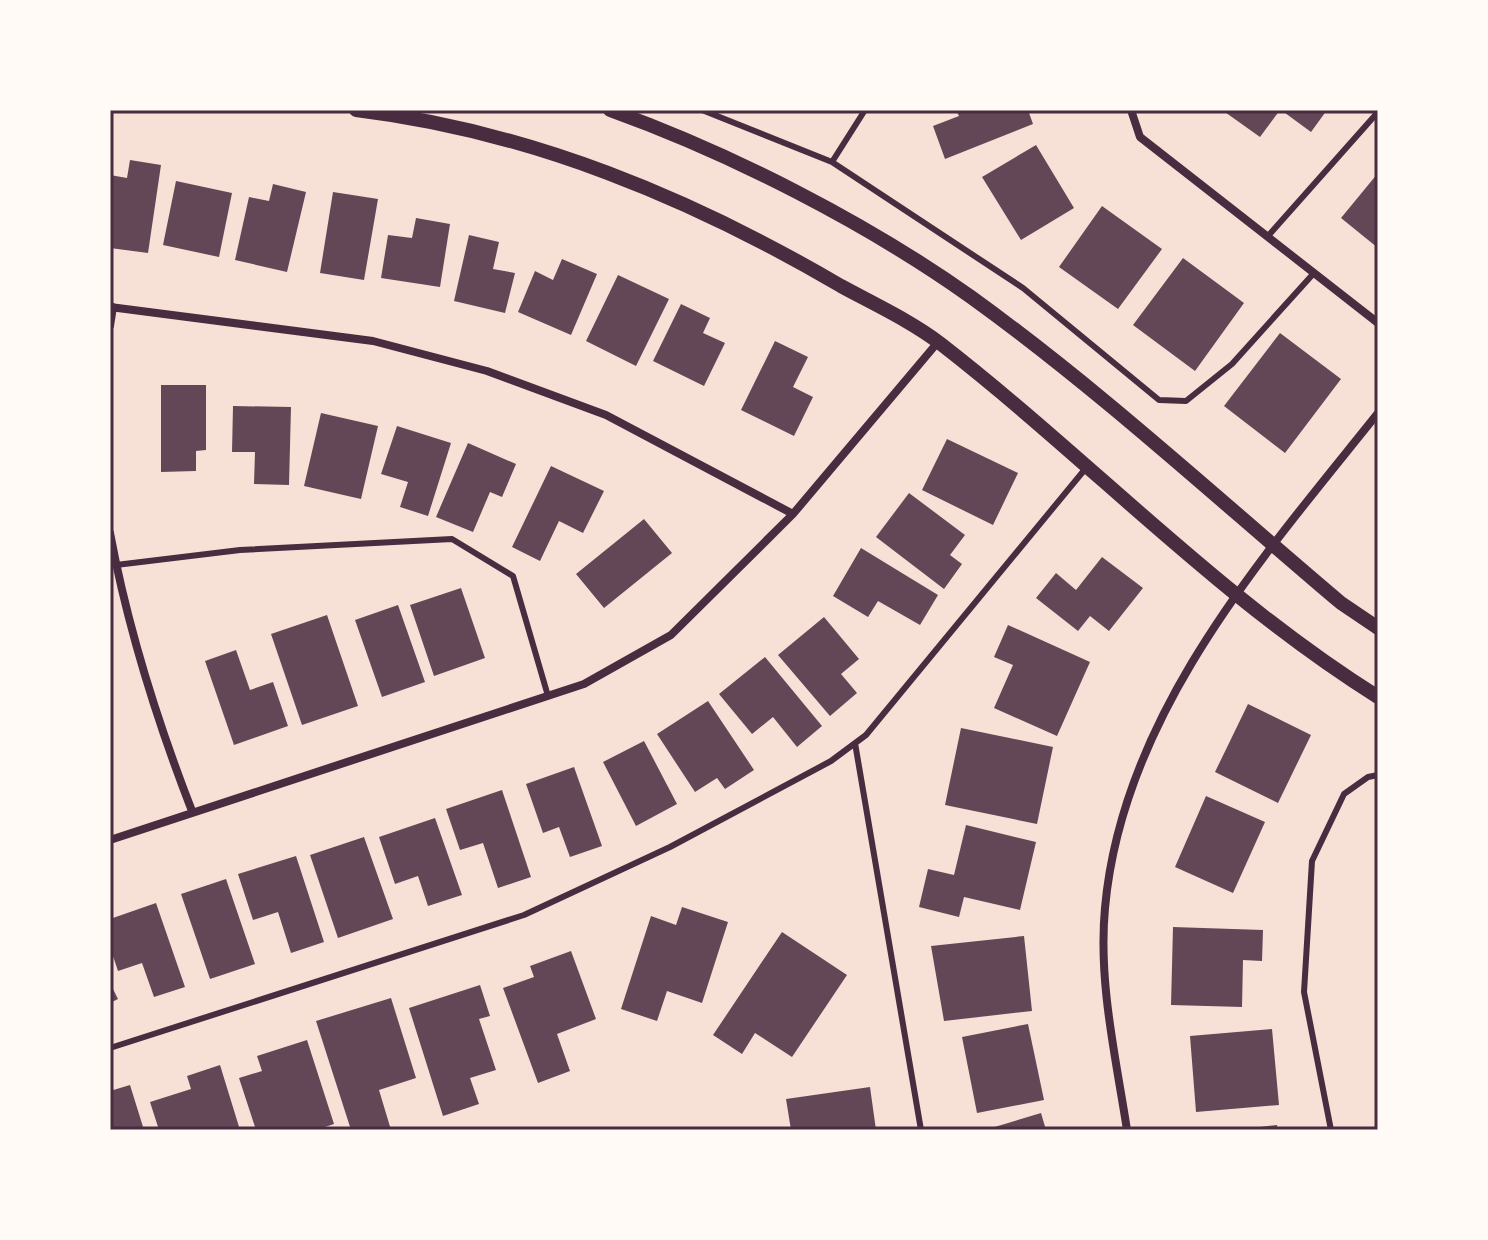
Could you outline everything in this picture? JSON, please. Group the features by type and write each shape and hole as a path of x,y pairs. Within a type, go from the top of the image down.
{"street":[{"path":"356,110 411,117 550,151 751,233 938,342 1234,594 1378,697"},
{"path":"610,110 671,132 754,171 897,250 970,297 1058,365 1341,603 1378,628"},
{"path":"1131,110 1140,137 1378,323"},
{"path":"110,326 112,307 373,341 487,371 606,415 793,514"},
{"path":"110,840 584,684 671,635 793,514 938,342"},
{"path":"1127,1130 1107,998 1104,909 1122,811 1151,737 1234,594 1378,413"},
{"path":"110,533 160,730 192,811"}],"lane":[{"path":"702,110 832,162 1023,288 1159,400 1186,401 1232,364 1314,273"},
{"path":"832,162 865,110"},
{"path":"1268,236 1378,112"},
{"path":"110,1048 524,915 670,847 831,761 866,735 1086,468"},
{"path":"116,565 240,550 452,539 513,576 548,696"},
{"path":"855,743 921,1130"},
{"path":"1331,1130 1304,992 1312,861 1344,794 1368,777 1378,775"}],"building":[{"path":"956,110 1028,110 1033,124 945,159 933,126 959,116"},
{"path":"1222,110 1280,110 1260,137"},
{"path":"1281,110 1327,110 1311,132"},
{"path":"1036,145 1074,208 1021,240 982,177"},
{"path":"130,160 161,165 148,253 110,248 110,175 127,178"},
{"path":"1378,173 1378,248 1341,218"},
{"path":"176,181 232,193 219,257 163,245"},
{"path":"273,184 306,192 287,272 235,260 249,197 269,201"},
{"path":"333,192 378,199 364,280 320,273"},
{"path":"1102,206 1162,249 1118,309 1059,267"},
{"path":"416,218 450,224 440,287 381,278 388,235 412,238"},
{"path":"469,235 499,242 493,269 515,273 505,313 454,301"},
{"path":"1183,258 1244,303 1195,371 1133,325"},
{"path":"562,259 597,274 571,335 518,312 535,271 553,280"},
{"path":"618,275 669,299 636,366 586,341"},
{"path":"681,304 710,318 703,333 725,343 704,386 653,361"},
{"path":"1280,333 1341,379 1285,453 1224,406"},
{"path":"775,341 808,357 793,387 813,397 794,436 741,410"},
{"path":"161,385 206,385 206,450 196,451 196,471 161,472"},
{"path":"233,406 291,407 289,485 254,484 255,452 232,452"},
{"path":"321,413 378,426 361,499 304,486"},
{"path":"397,426 451,443 428,516 400,507 408,482 381,474"},
{"path":"947,439 1018,473 993,525 922,490"},
{"path":"468,443 516,464 502,497 490,492 473,532 436,517"},
{"path":"551,466 604,491 583,533 559,521 540,561 512,547"},
{"path":"909,493 965,535 950,555 962,564 944,589 876,537"},
{"path":"644,519 672,553 604,608 576,574"},
{"path":"861,548 938,595 920,625 878,601 868,617 833,596"},
{"path":"1102,557 1143,588 1109,631 1090,616 1078,631 1036,598 1056,573 1076,590"},
{"path":"461,588 485,658 434,676 410,605"},
{"path":"398,605 425,682 382,697 355,620"},
{"path":"327,615 358,706 302,725 271,634"},
{"path":"824,617 859,659 841,674 857,693 830,716 778,655"},
{"path":"1008,625 1090,662 1057,736 994,708 1013,665 994,657"},
{"path":"236,650 250,690 273,682 288,726 234,745 205,661"},
{"path":"765,657 822,726 797,747 773,717 752,734 719,694"},
{"path":"708,701 754,770 725,789 717,778 695,792 657,734"},
{"path":"1248,704 1311,735 1278,803 1215,772"},
{"path":"961,728 1053,747 1037,824 945,805"},
{"path":"644,741 677,804 636,826 603,762"},
{"path":"574,767 602,846 570,857 559,827 543,833 526,784"},
{"path":"502,790 531,877 498,888 483,843 460,850 446,809"},
{"path":"1206,796 1265,822 1233,893 1175,867"},
{"path":"435,818 462,895 428,906 418,876 395,884 379,837"},
{"path":"966,825 1036,842 1020,910 964,897 959,917 919,907 928,869 954,875"},
{"path":"364,837 393,919 338,938 310,855"},
{"path":"296,856 324,942 291,953 278,912 253,920 238,874"},
{"path":"226,879 255,964 210,979 181,894"},
{"path":"156,903 185,987 154,997 142,963 118,971 110,947 110,919"},
{"path":"682,907 728,922 702,1003 667,991 657,1021 621,1009 651,916 676,925"},
{"path":"1173,927 1263,930 1262,961 1243,960 1242,1007 1171,1005"},
{"path":"782,932 847,975 792,1057 755,1033 742,1054 713,1035"},
{"path":"1024,936 1032,1011 944,1021 931,946"},
{"path":"571,951 596,1019 557,1034 570,1071 538,1083 503,988 534,977 530,966"},
{"path":"110,983 118,999 110,1003"},
{"path":"480,985 490,1016 479,1019 496,1070 470,1078 479,1104 443,1116 409,1008"},
{"path":"391,998 416,1078 379,1090 391,1130 351,1130 316,1021"},
{"path":"1028,1024 1044,1100 977,1113 962,1037"},
{"path":"1272,1029 1279,1105 1196,1112 1190,1036"},
{"path":"307,1040 334,1124 316,1130 256,1130 239,1078 262,1071 257,1056"},
{"path":"220,1065 240,1130 159,1130 150,1102 191,1089 187,1076"},
{"path":"130,1085 144,1130 110,1130 110,1091"},
{"path":"870,1087 876,1130 791,1130 786,1099"},
{"path":"1041,1113 1046,1130 988,1130 988,1129"},
{"path":"1277,1125 1278,1130 1251,1130 1251,1128"}]}
